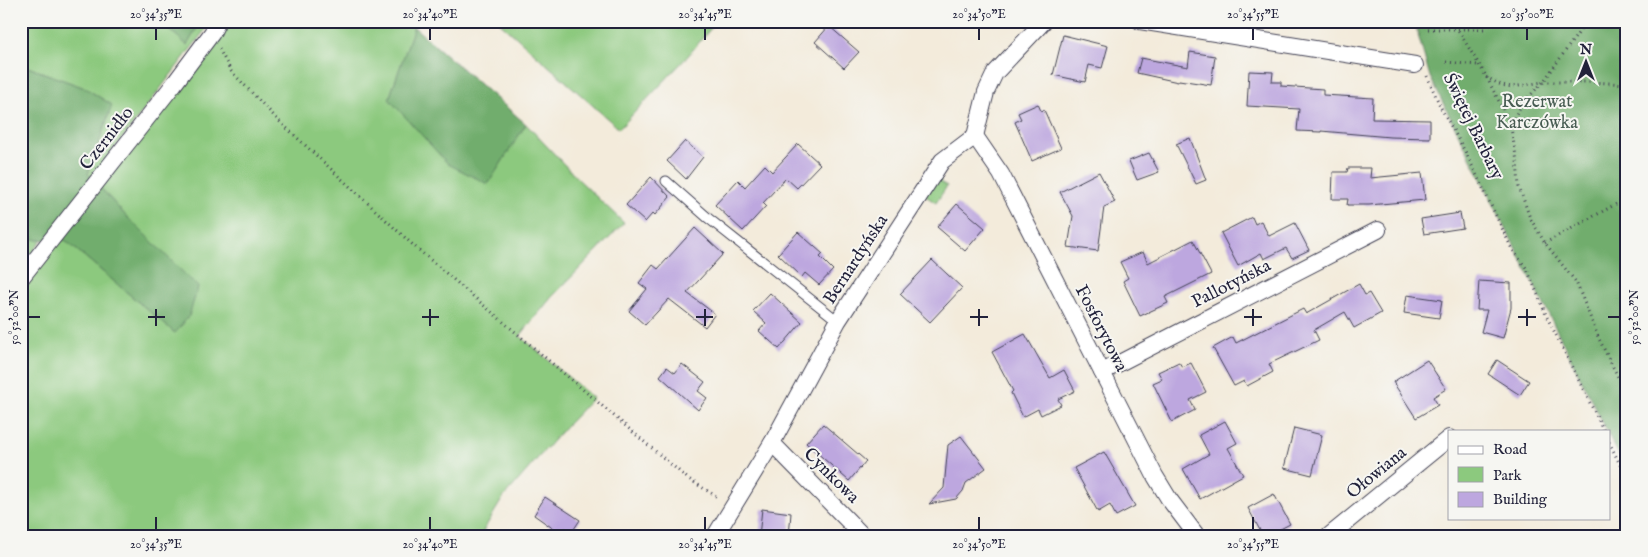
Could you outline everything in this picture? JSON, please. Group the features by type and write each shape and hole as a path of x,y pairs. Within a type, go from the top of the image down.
{"street":[{"path":"975,136 986,92 995,74 1044,21"},
{"path":"1140,21 1414,65"},
{"name":"Czernidło","path":"21,278 174,84 215,27"},
{"name":"Bernardyńska","path":"714,536 772,443 838,321 942,161 975,136"},
{"name":"Fosforytowa","path":"975,136 1001,174 1162,488 1183,520 1197,536"},
{"name":"Pallotyńska","path":"1102,372 1378,230"},
{"name":"Ołowiana","path":"1329,536 1448,439"},
{"name":"Cynkowa","path":"772,443 863,536"}],"lane":[{"path":"666,181 708,218 838,321"}],"path":[{"path":"1456,21 1458,30 1486,76 1510,123 1517,161 1519,187 1530,218 1545,243 1576,282 1599,339 1627,391"},
{"path":"1510,123 1523,103 1543,82 1587,21"},
{"path":"215,27 231,71 278,120 414,246 687,478 715,496 734,504"},
{"path":"1428,30 1486,30"},
{"path":"1446,62 1479,65"},
{"name":"Świętej Barbary","path":"1414,65 1425,69 1441,108 1468,154 1512,249 1528,269 1547,317 1604,430"},
{"path":"1486,76 1501,85 1512,86 1543,82 1627,84"},
{"path":"1545,243 1627,198"},
{"path":"1610,444 1627,479"}],"green space":[{"path":"21,21 160,21 187,45 201,21 212,21 92,178 88,174 112,105 85,88 25,66 21,62"},
{"path":"160,21 201,21 187,45"},
{"path":"224,21 407,21 414,27 389,99 488,184 526,124 578,179 624,223 551,298 520,336 593,398 503,498 480,536 21,536 21,284 54,240 65,240 175,333 189,316 125,215 96,183"},
{"path":"498,21 717,21 687,57 619,129"},
{"name":"Rezerwat Karczówka","path":"1414,21 1627,21 1627,471 1610,438 1610,430 1606,430 1430,77"},
{"path":"414,27 526,124 488,184 448,164 389,99"},
{"path":"21,62 25,66 85,88 112,105 88,174 125,215 198,287 189,316 175,333 65,240 36,240 21,230"},
{"path":"938,178 941,179 940,182 947,186 936,203 924,195"},
{"path":"21,230 36,240 42,240 21,268"}],"building":[{"path":"829,26 859,52 844,68 815,42"},
{"path":"1063,35 1108,46 1102,68 1089,65 1085,82 1053,75"},
{"path":"1190,52 1215,56 1211,85 1179,80 1178,82 1137,73 1141,58 1188,67"},
{"path":"1249,71 1273,72 1272,82 1281,82 1281,86 1323,89 1323,95 1373,98 1372,119 1430,120 1430,138 1297,131 1299,109 1247,106"},
{"path":"1038,104 1041,111 1044,110 1061,148 1032,161 1015,122 1021,119 1018,113"},
{"path":"1190,138 1206,180 1196,184 1176,144"},
{"path":"685,141 703,157 686,179 667,161"},
{"path":"798,144 820,164 797,188 786,178 763,203 766,206 743,231 715,205 738,180 745,187 765,165 772,172"},
{"path":"1149,153 1159,172 1137,180 1129,161"},
{"path":"1348,168 1371,168 1370,178 1422,173 1425,200 1347,205 1348,199 1332,199 1333,172 1347,172"},
{"path":"1099,172 1115,202 1104,207 1098,251 1068,247 1073,216 1060,192"},
{"path":"651,177 670,197 655,215 653,213 645,222 626,205"},
{"path":"957,204 985,228 965,251 937,227"},
{"path":"1460,213 1463,228 1424,234 1421,219"},
{"path":"1252,217 1255,224 1261,221 1269,236 1295,223 1309,250 1292,258 1286,248 1264,259 1261,253 1238,266 1221,233"},
{"path":"695,228 723,254 687,293 715,314 705,327 669,299 645,325 629,311 647,289 639,283 653,265 658,269"},
{"path":"798,232 823,254 820,257 833,270 819,285 805,273 802,277 778,254"},
{"path":"1193,240 1211,274 1165,297 1168,303 1140,316 1123,281 1128,278 1120,262 1143,252 1148,263"},
{"path":"932,260 962,288 930,322 900,294"},
{"path":"1479,281 1511,283 1511,308 1503,338 1481,332 1487,310 1477,310"},
{"path":"1359,284 1365,295 1369,293 1381,313 1354,328 1345,312 1314,330 1319,340 1269,364 1273,372 1247,386 1244,381 1234,386 1213,348 1233,337 1236,343 1303,309 1306,314"},
{"path":"770,293 802,322 779,349 759,331 766,323 753,311"},
{"path":"1407,295 1442,300 1439,318 1404,313"},
{"path":"1025,334 1050,378 1064,370 1075,391 1058,399 1061,405 1041,415 1038,409 1023,417 1011,393 1013,391 992,352"},
{"path":"1427,360 1446,389 1433,397 1438,405 1416,418 1393,382"},
{"path":"1497,360 1529,381 1520,395 1488,374"},
{"path":"1179,362 1182,367 1191,363 1206,392 1190,400 1195,410 1172,422 1153,383 1162,379 1158,372"},
{"path":"682,364 705,382 698,391 707,398 698,410 660,376 667,367 675,373"},
{"path":"1225,421 1237,443 1228,448 1243,475 1200,499 1183,469 1209,454 1199,435"},
{"path":"823,424 866,461 849,481 806,443"},
{"path":"1294,428 1322,435 1312,475 1284,468"},
{"path":"961,436 986,468 966,483 963,491 956,499 929,504 944,488 948,445"},
{"path":"1104,452 1135,506 1116,516 1110,505 1098,512 1074,468"},
{"path":"1274,494 1290,524 1267,536 1263,536 1248,508"},
{"path":"545,497 580,520 572,532 565,528 561,534 534,515"},
{"path":"762,509 791,513 789,536 759,536"}]}
